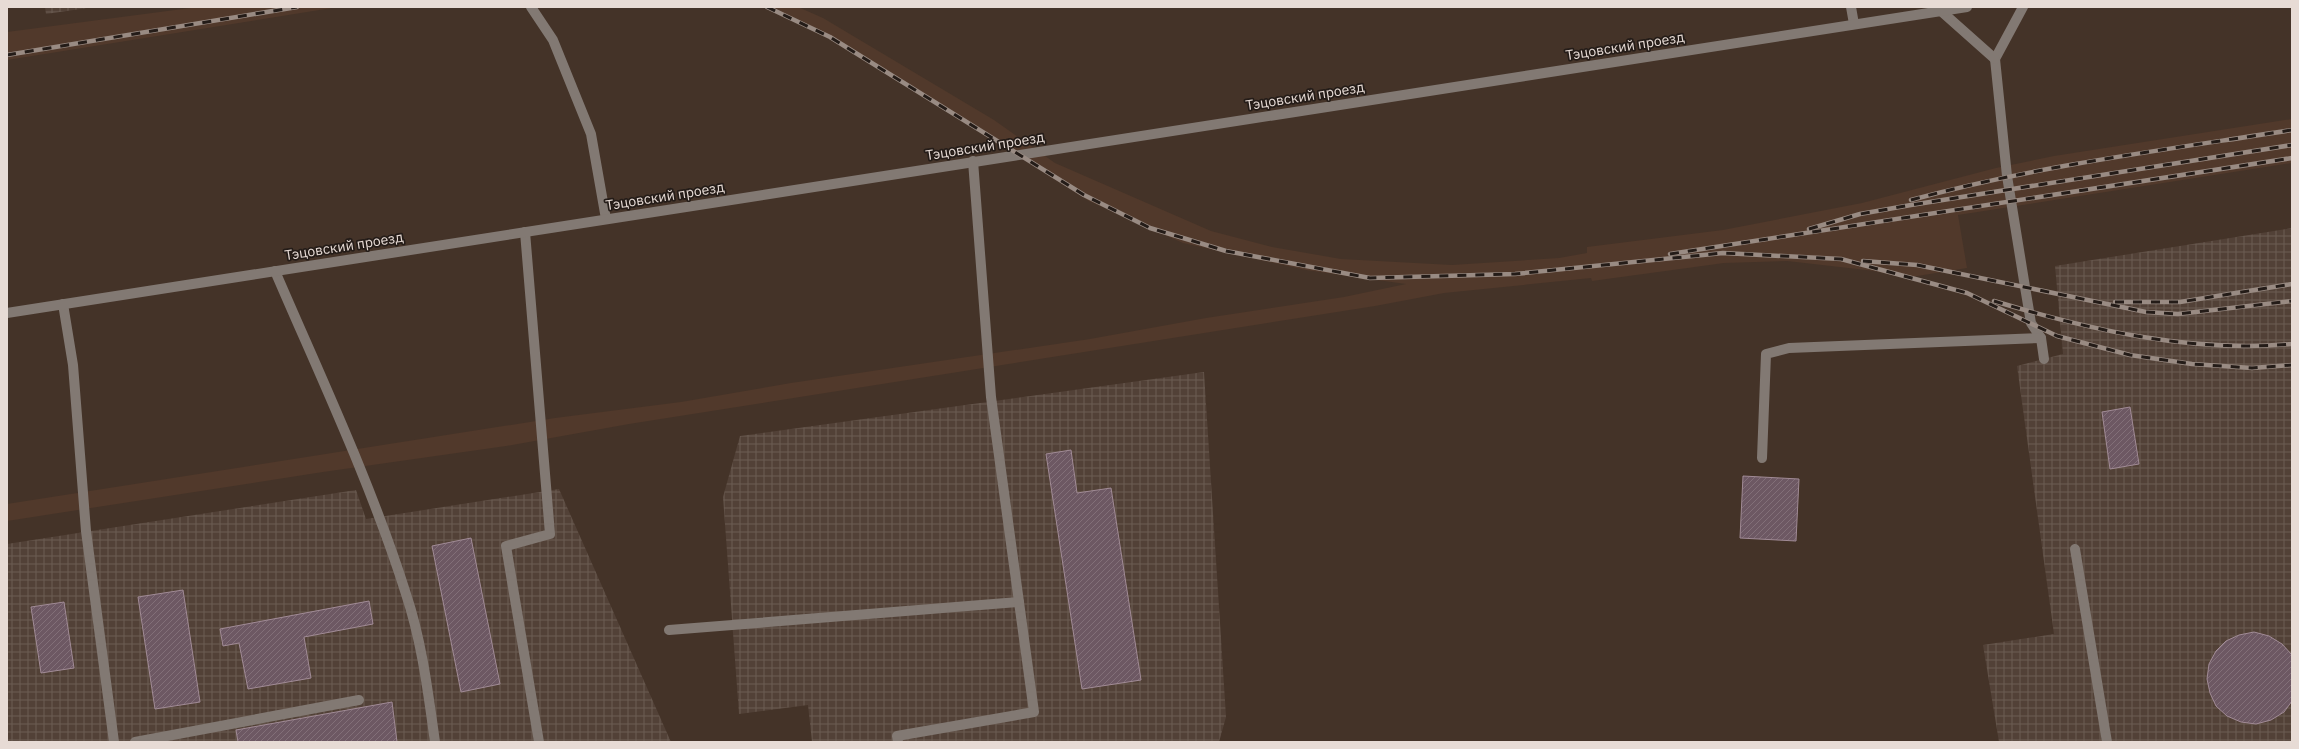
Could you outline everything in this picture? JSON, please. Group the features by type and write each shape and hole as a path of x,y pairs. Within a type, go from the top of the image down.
{"street":[{"path":"531,7 553,40 591,134 606,220"},
{"path":"1851,7 1854,24"},
{"name":"Тэцовский проезд","path":"7,313 1967,7"},
{"path":"2024,7 1995,59 2007,176 2030,318 2031,323 2040,338 2044,359"},
{"path":"1941,11 1995,59"},
{"path":"898,742 897,736 1034,712 991,397 973,161"},
{"path":"526,232 550,534 506,546 539,742"},
{"path":"275,271 368,486 406,595 425,667 435,742"},
{"path":"64,304 73,365 86,531 114,742"},
{"path":"1762,458 1766,354 1789,348 2040,338"},
{"path":"2075,549 2107,742"},
{"path":"669,630 1019,602"},
{"path":"134,742 359,700"}],"shaded area":[{"path":"45,7 94,7 46,14"},
{"path":"198,7 338,7 7,60 7,32"},
{"path":"769,7 798,7 823,18 994,120 1055,163 1211,231 1272,247 1341,259 1452,265 1559,258 1587,253 1587,247 1723,230 1862,203 1996,168 2054,156 2292,119 2292,163 1958,215 1967,268 1905,278 1875,271 1787,261 1724,263 1592,281 1591,278 1444,293 1375,306 629,424 506,446 323,472 7,521 7,504 555,418 681,402 791,383 1090,339 1206,318 1344,297 1406,284 1306,270 1183,243 1089,201 905,83 824,35"},
{"path":"2292,228 2292,742 1999,742 1983,645 2054,634 2017,366 2063,354 2055,266"},
{"path":"1204,372 1226,717 1219,742 812,742 808,705 739,714 723,497 740,436"},
{"path":"559,489 671,742 7,742 7,544 356,490 366,519"}],"building":[{"path":"2130,407 2139,464 2110,469 2102,412"},
{"path":"1071,450 1077,493 1111,488 1141,680 1082,689 1046,454"},
{"path":"1743,476 1799,479 1796,541 1740,538"},
{"path":"471,538 500,684 461,692 432,546"},
{"path":"183,590 200,702 155,709 138,597"},
{"path":"369,601 373,624 304,637 311,678 248,689 239,643 223,646 220,629"},
{"path":"64,602 74,668 41,673 31,607"},
{"path":"2254,632 2269,636 2282,644 2292,655 2292,701 2284,712 2271,720 2256,724 2241,722 2227,716 2216,706 2210,693 2207,679 2209,664 2216,651 2226,641 2239,635"},
{"path":"392,702 397,742 238,742 236,730"}],"railway":[{"path":"7,55 297,7"},
{"path":"767,7 830,37 1084,195 1150,228 1226,251 1370,278 1515,274 1723,253 1841,259 1967,293 2057,336 2130,355 2192,364 2252,368 2292,365"},
{"path":"1911,200 1958,188 2052,168 2292,130"},
{"path":"1809,229 1860,214 1911,205 2292,145"},
{"path":"1670,254 2292,158"},
{"path":"1863,261 1917,265 2146,312 2178,314 2292,301"},
{"path":"2115,302 2180,302 2292,284"},
{"path":"1994,301 2030,312 2104,330 2141,337 2216,345 2254,346 2292,344"}]}
